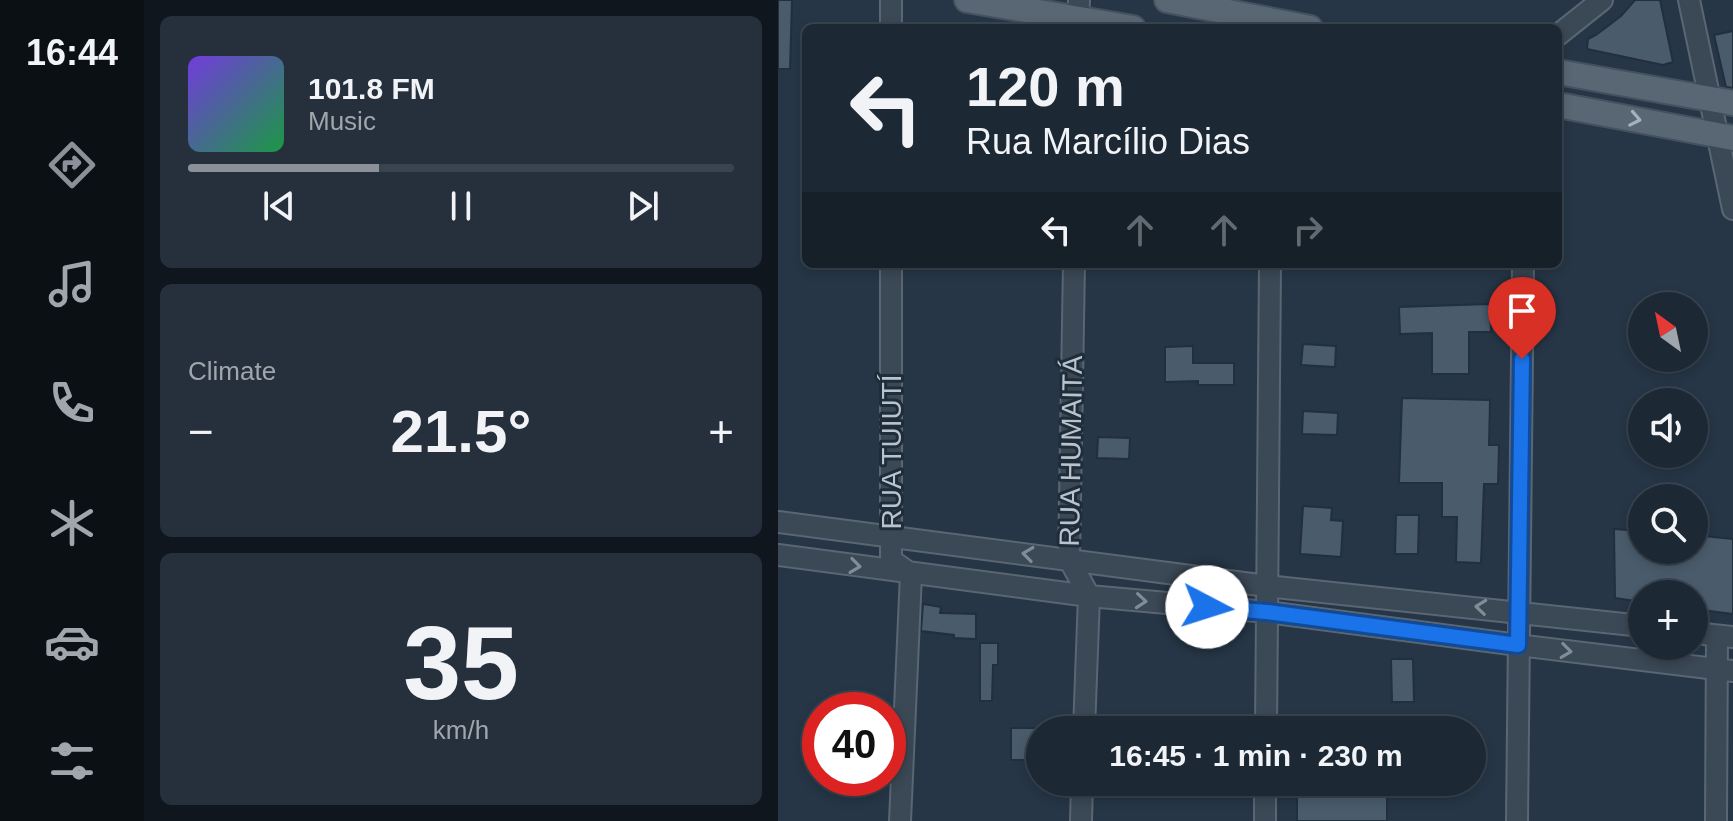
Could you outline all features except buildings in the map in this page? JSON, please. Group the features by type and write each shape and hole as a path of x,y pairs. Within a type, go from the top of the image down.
{"main road":[{"path":"967,0 1078,15 1116,24"},
{"path":"1167,0 1208,4 1271,24"},
{"path":"1562,73 1722,101"},
{"path":"1562,106 1725,136"}],"street":[{"path":"891,0 891,24"},
{"path":"1562,32 1602,0"},
{"path":"1689,0 1722,101 1733,209"},
{"name":"RUA TUIUTÍ","path":"891,268 891,560 911,574"},
{"name":"RUA HUMAITÁ","path":"1074,268 1069,559 1089,596"},
{"path":"1266,716 1270,268"},
{"path":"1517,821 1523,268"},
{"path":"778,522 1267,586 1628,624"},
{"path":"778,555 1089,596 1267,612 1725,670"},
{"path":"900,821 911,574"},
{"path":"1085,716 1089,596"},
{"path":"1605,621 1619,658"},
{"path":"1716,821 1725,636"},
{"path":"1081,821 1082,796"},
{"path":"1265,796 1265,821"}],"route":[{"path":"1207,607 1518,645 1522,359"}]}
